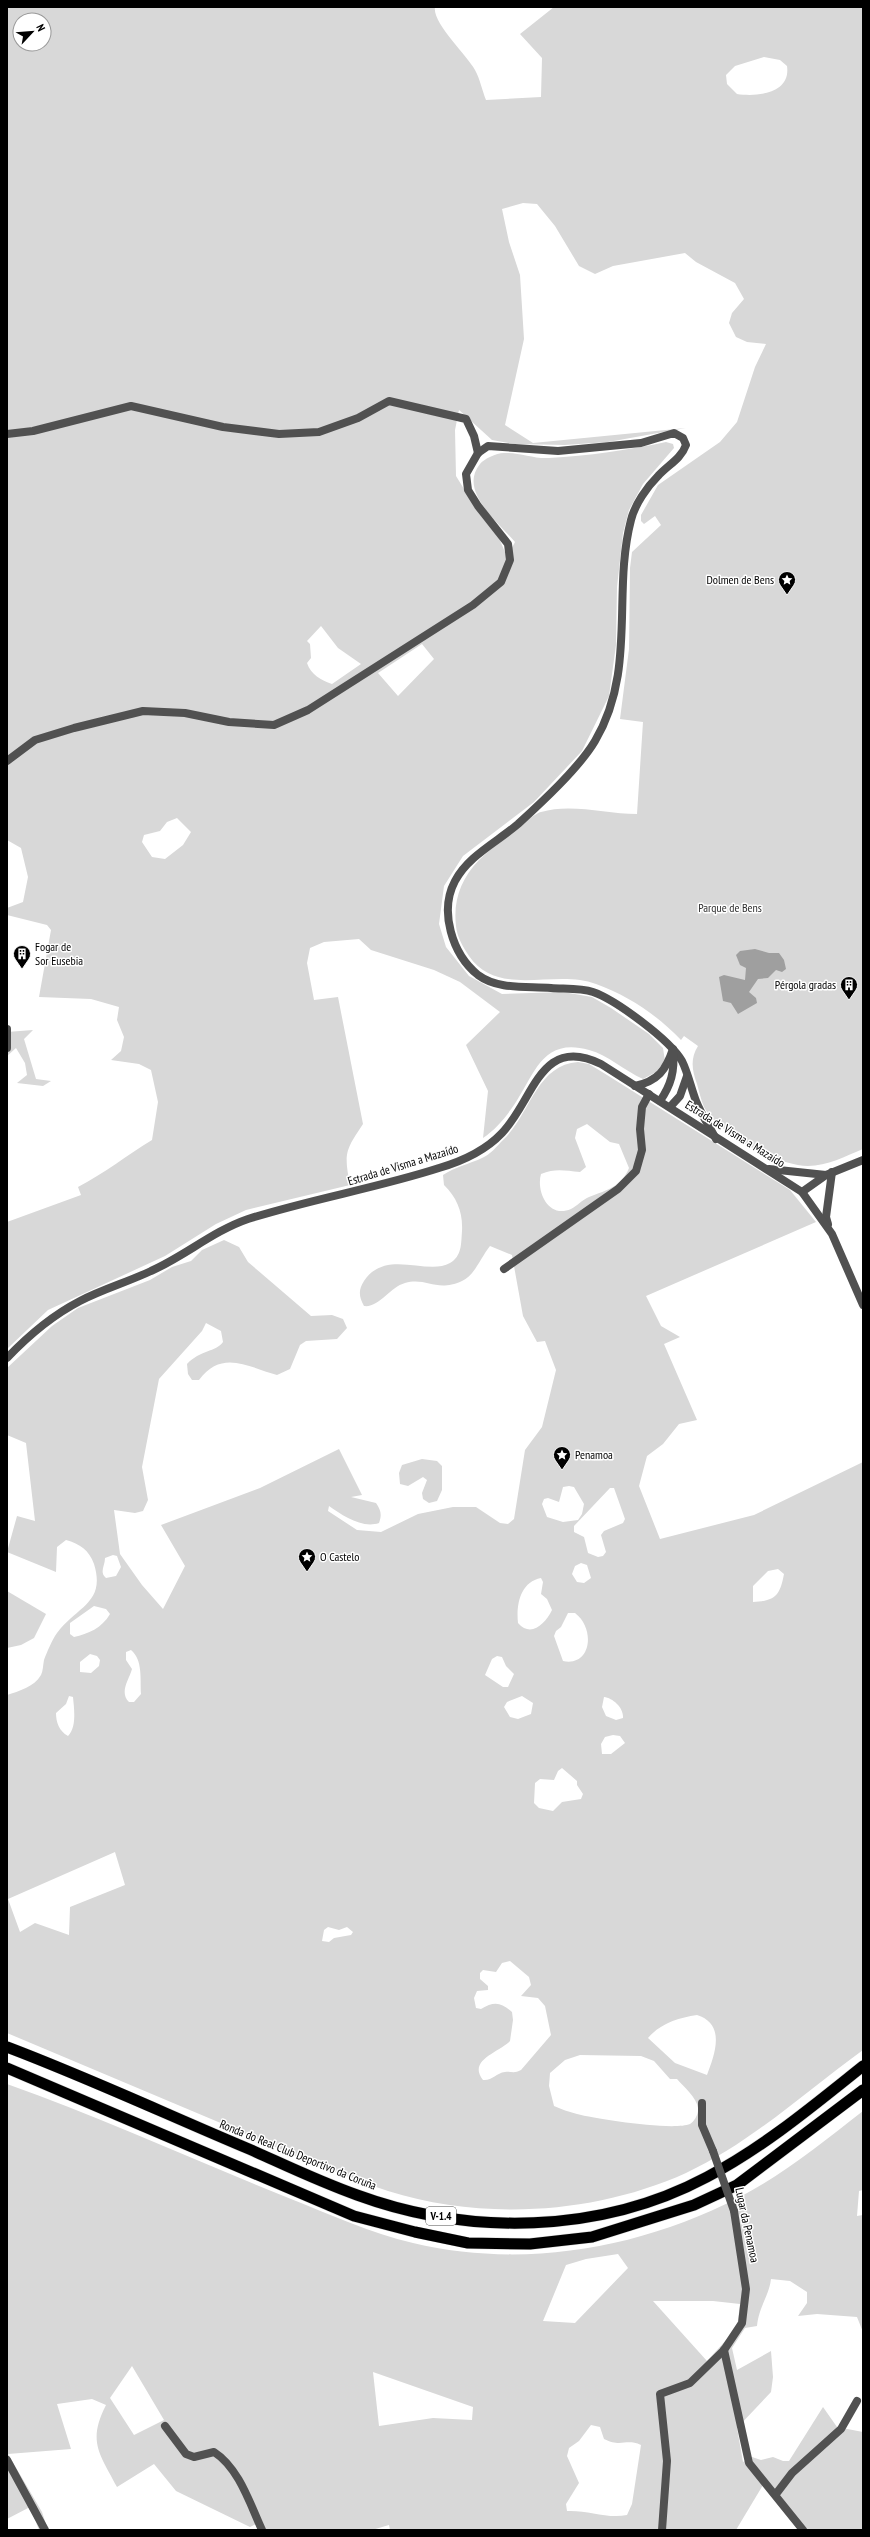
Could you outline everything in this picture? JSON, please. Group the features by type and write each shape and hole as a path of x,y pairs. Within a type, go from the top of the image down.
{"highway":[{"name":"Ronda do Real Club Deportivo da Coruña","path":"7,2047 357,2195 423,2214 496,2224 572,2220 621,2211 705,2179 774,2136 863,2066"},
{"name":"V-1.4","path":"7,2068 354,2216 415,2232 468,2243 530,2244 592,2237 694,2205 737,2185 863,2090"}],"street":[{"path":"7,434 33,431 131,406 223,427 279,434 319,432 358,418 389,401 466,419 474,436 478,453"},
{"path":"7,760 35,740 74,728 143,711 185,712 229,722 274,725 308,710 473,605 501,582 510,560 508,544 478,506 468,490 466,474 478,453 488,446 558,451 641,442 674,433 683,438 686,445 683,453 658,476 644,494 632,517 624,570 622,650 610,708 594,742 574,768 518,824 472,860 455,881 448,907 450,933 463,958 478,974 495,984 593,992 636,1018 658,1034 673,1049 687,1075 697,1104 716,1139"},
{"path":"7,1029 7,1048"},
{"path":"635,1086 659,1077 666,1068 673,1049"},
{"path":"660,1101 672,1080 675,1067 673,1049"},
{"name":"Estrada de Visma a Mazaído","path":"7,1358 60,1313 100,1292 165,1265 234,1225 413,1176 471,1156 503,1133 517,1114 542,1071 557,1060 573,1057 592,1060 670,1107 716,1139 768,1169 802,1192 832,1234 863,1305"},
{"path":"670,1107 680,1096 687,1075"},
{"path":"504,1269 618,1189 636,1172 642,1150 640,1129 642,1107 649,1094"},
{"path":"802,1192 829,1174 863,1160"},
{"path":"768,1169 829,1174"},
{"path":"829,1174 826,1217 832,1234"},
{"name":"Lugar da Penamoa","path":"662,2530 668,2461 660,2394 690,2383 724,2350 737,2334 745,2308 742,2256 734,2211 713,2151 702,2125 702,2103"},
{"path":"724,2350 749,2462 776,2494 802,2530"},
{"path":"776,2494 792,2473 841,2429 857,2401"},
{"path":"165,2426 186,2454 194,2457 214,2452 221,2456 241,2484 262,2530"},
{"path":"7,2460 45,2530"}],"green space":[{"name":"Parque de Bens","path":"7,7 435,7 436,14 444,30 475,70 486,100 541,97 542,58 520,34 554,7 863,7 863,1149 829,1162 815,1166 808,1166 795,1165 781,1161 750,1147 722,1128 704,1107 693,1069 694,1055 698,1046 684,1036 681,1040 652,1014 631,1000 596,984 580,980 563,979 512,980 496,976 481,969 469,956 461,942 457,930 455,916 457,899 467,875 479,860 536,814 552,810 576,809 637,814 643,722 620,719 629,649 630,568 632,552 661,525 655,516 644,524 641,521 641,515 658,485 720,442 737,422 755,367 766,344 747,342 736,337 729,323 732,313 744,299 735,283 696,262 685,253 613,266 595,274 579,266 555,226 537,204 523,203 502,209 509,242 520,275 524,339 505,425 533,443 686,428 608,442 565,445 515,444 492,440 459,410 455,430 456,476 480,515 499,538 507,557 515,542 483,506 474,485 474,474 484,460 501,453 549,458 608,452 666,442 673,444 674,448 643,484 629,510 623,533 617,587 616,645 609,696 582,751 534,802 463,856 444,886 439,924 446,947 469,976 502,994 563,992 592,997 611,1008 649,1034 663,1048 665,1061 656,1072 643,1079 596,1052 573,1047 560,1049 550,1054 542,1061 514,1105 496,1127 483,1138 488,1091 466,1045 500,1012 460,982 434,970 371,950 359,939 324,942 310,948 307,963 314,1000 338,997 363,1124 349,1147 347,1166 350,1185 246,1210 216,1224 165,1256 48,1310 7,1349 7,1222 81,1195 78,1187 152,1140 158,1102 151,1070 139,1064 111,1060 121,1051 124,1037 117,1020 119,1007 91,999 39,997 51,930 47,925 7,915 7,908 23,902 28,877 21,848 7,840","holes":["764,57 780,60 787,66 787,75 784,83 771,92 763,94 737,94 727,84 726,75 735,66","321,626 338,648 361,664 332,684 320,679 311,671 307,663 311,658 310,644 307,641","422,644 434,659 398,696 378,673","177,818 191,832 183,845 165,859 152,857 142,842 144,835 160,831 167,822"]},
{"path":"33,1030 24,1039 36,1079 51,1081 43,1086 17,1083 27,1075 25,1063 16,1048 7,1056 7,1032"},
{"path":"578,1062 589,1064 607,1075 790,1190 816,1222 646,1296 661,1326 680,1337 664,1344 697,1420 679,1424 663,1444 647,1456 639,1486 660,1539 754,1515 863,1462 863,2050 778,2116 733,2147 686,2173 651,2187 615,2197 577,2205 539,2209 462,2207 425,2201 388,2191 346,2176 7,2033 7,1695 26,1688 38,1679 42,1673 44,1660 53,1639 65,1624 88,1603 93,1596 97,1577 94,1564 87,1551 76,1543 66,1540 57,1547 56,1572 7,1552 17,1516 35,1521 26,1443 7,1435 7,1368 52,1326 78,1308 150,1280 172,1267 191,1261 202,1250 224,1240 239,1247 248,1262 311,1316 332,1315 343,1319 347,1328 337,1339 306,1341 300,1345 290,1369 277,1375 246,1365 226,1363 217,1365 199,1380 192,1380 188,1374 187,1364 192,1359 216,1348 223,1342 221,1331 206,1323 202,1331 159,1379 142,1467 148,1500 143,1511 135,1513 114,1510 120,1554 142,1585 163,1609 185,1566 161,1525 260,1488 339,1449 362,1495 351,1497 376,1503 379,1508 379,1523 366,1524 352,1520 329,1506 328,1511 357,1530 381,1532 418,1514 453,1507 476,1507 500,1523 508,1524 514,1519 525,1450 542,1427 556,1370 545,1341 537,1342 523,1316 512,1255 490,1246 471,1275 462,1281 445,1286 420,1282 405,1283 394,1289 380,1301 369,1306 364,1306 360,1297 360,1290 364,1281 373,1271 383,1266 407,1264 430,1267 441,1266 450,1263 457,1257 461,1245 462,1231 460,1212 456,1200 444,1185 443,1175 491,1153 512,1130 543,1081 552,1072 564,1065","holes":["587,1124 610,1142 619,1144 629,1168 618,1184 586,1198 571,1209 563,1211 550,1207 542,1195 540,1188 541,1174 556,1170 580,1172 586,1167 575,1138 577,1129","563,1487 574,1487 584,1504 582,1514 578,1520 563,1522 547,1517 542,1504 544,1499 548,1498 559,1502","610,1488 614,1488 625,1519 623,1523 604,1531 601,1535 606,1552 603,1556 598,1557 588,1553 584,1537 574,1532 574,1526","113,1555 117,1556 121,1567 116,1576 106,1578 104,1576 103,1569 105,1558","581,1563 587,1565 591,1578 584,1583 577,1582 572,1574 575,1566","778,1569 784,1574 781,1587 776,1596 753,1602 753,1586 768,1571","541,1578 543,1582 541,1594 547,1599 552,1610 546,1620 533,1629 528,1629 518,1623 519,1602 524,1589 534,1580","94,1606 106,1609 110,1614 99,1627 74,1637 70,1634 70,1623","568,1613 575,1613 582,1620 586,1628 588,1637 585,1653 580,1658 572,1661 563,1661 554,1636 556,1631 561,1627","131,1650 135,1654 139,1664 141,1694 134,1702 129,1702 126,1698 125,1690 132,1669 126,1660 126,1652","90,1654 97,1656 100,1660 99,1666 91,1673 80,1672 80,1662","497,1656 502,1657 506,1666 514,1674 508,1687 503,1687 485,1675 492,1659","69,1696 73,1697 74,1723 68,1736 60,1729 56,1713 66,1704","522,1696 533,1703 531,1714 518,1719 510,1717 504,1707 507,1702","604,1697 611,1699 620,1707 623,1718 616,1720 606,1716 602,1707","613,1735 620,1736 625,1743 611,1754 602,1754 601,1744 605,1737","562,1768 577,1781 577,1785 583,1794 581,1799 562,1802 553,1811 539,1808 534,1803 535,1783 540,1779 554,1780 558,1771","115,1852 125,1885 70,1907 69,1935 35,1923 20,1932 8,1899","328,1927 339,1930 347,1927 353,1932 351,1935 334,1938 329,1942 322,1941 324,1930","510,1961 529,1977 531,1985 521,1996 538,1998 545,2006 551,2035 521,2070 502,2073 486,2080 483,2080 479,2073 479,2067 487,2057 510,2041 513,2020 512,2012 501,2005 494,2004 481,2009 476,2008 474,1998 477,1991 488,1990 488,1986 480,1979 480,1973 483,1970 496,1972 502,1963","697,2015 706,2019 712,2025 716,2040 713,2058 707,2075 675,2063 648,2038 658,2028 670,2022","580,2055 641,2056 654,2061 670,2079 677,2079 695,2100 698,2113 696,2118 690,2124 668,2126 634,2124 600,2119 574,2113 554,2106 549,2086 550,2073 565,2060"]},
{"path":"422,1459 437,1461 442,1466 442,1490 437,1501 429,1503 423,1499 422,1493 427,1480 423,1477 408,1486 400,1484 399,1473 402,1465"},
{"path":"7,1591 46,1614 34,1638 21,1645 7,1648"},
{"path":"7,2084 79,2111 255,2185 366,2229 413,2243 454,2251 496,2254 538,2254 620,2242 700,2216 738,2198 771,2179 802,2158 863,2111 863,2190 859,2191 857,2216 863,2215 863,2332 857,2317 817,2314 798,2316 807,2303 807,2292 790,2281 771,2279 757,2326 745,2328 732,2348 737,2370 771,2351 773,2377 771,2392 737,2428 743,2462 752,2457 761,2460 773,2457 783,2461 789,2461 823,2407 837,2427 863,2432 863,2530 799,2530 763,2485 736,2530 390,2530 389,2525 372,2530 259,2530 256,2524 250,2527 176,2491 154,2464 117,2487 98,2448 97,2429 106,2405 92,2399 57,2404 71,2449 8,2454 42,2512 48,2530 39,2530 30,2507 7,2519","holes":["618,2254 628,2268 575,2323 543,2321 566,2265 586,2259","653,2301 713,2301 740,2304 737,2328 707,2361","132,2366 164,2420 134,2435 110,2398","373,2372 473,2407 472,2420 433,2418 379,2426","591,2425 600,2427 604,2439 610,2442 631,2442 641,2445 632,2504 627,2515 612,2516 567,2511 566,2504 579,2483 567,2456 569,2448 579,2441"]}],"shaded area":[{"path":"755,949 769,953 779,953 784,960 786,969 782,972 776,970 768,978 758,979 749,992 756,998 757,1003 738,1014 731,1003 723,1001 719,977 724,975 745,980 746,968 740,965 736,955 740,951"}],"place":[{"name":"Dolmen de Bens","path":"787,595"},
{"name":"Fogar de Sor Eusebia","path":"22,969"},
{"name":"Pérgola gradas","path":"849,1000"},
{"name":"Penamoa","path":"562,1470"},
{"name":"O Castelo","path":"307,1572"}]}
